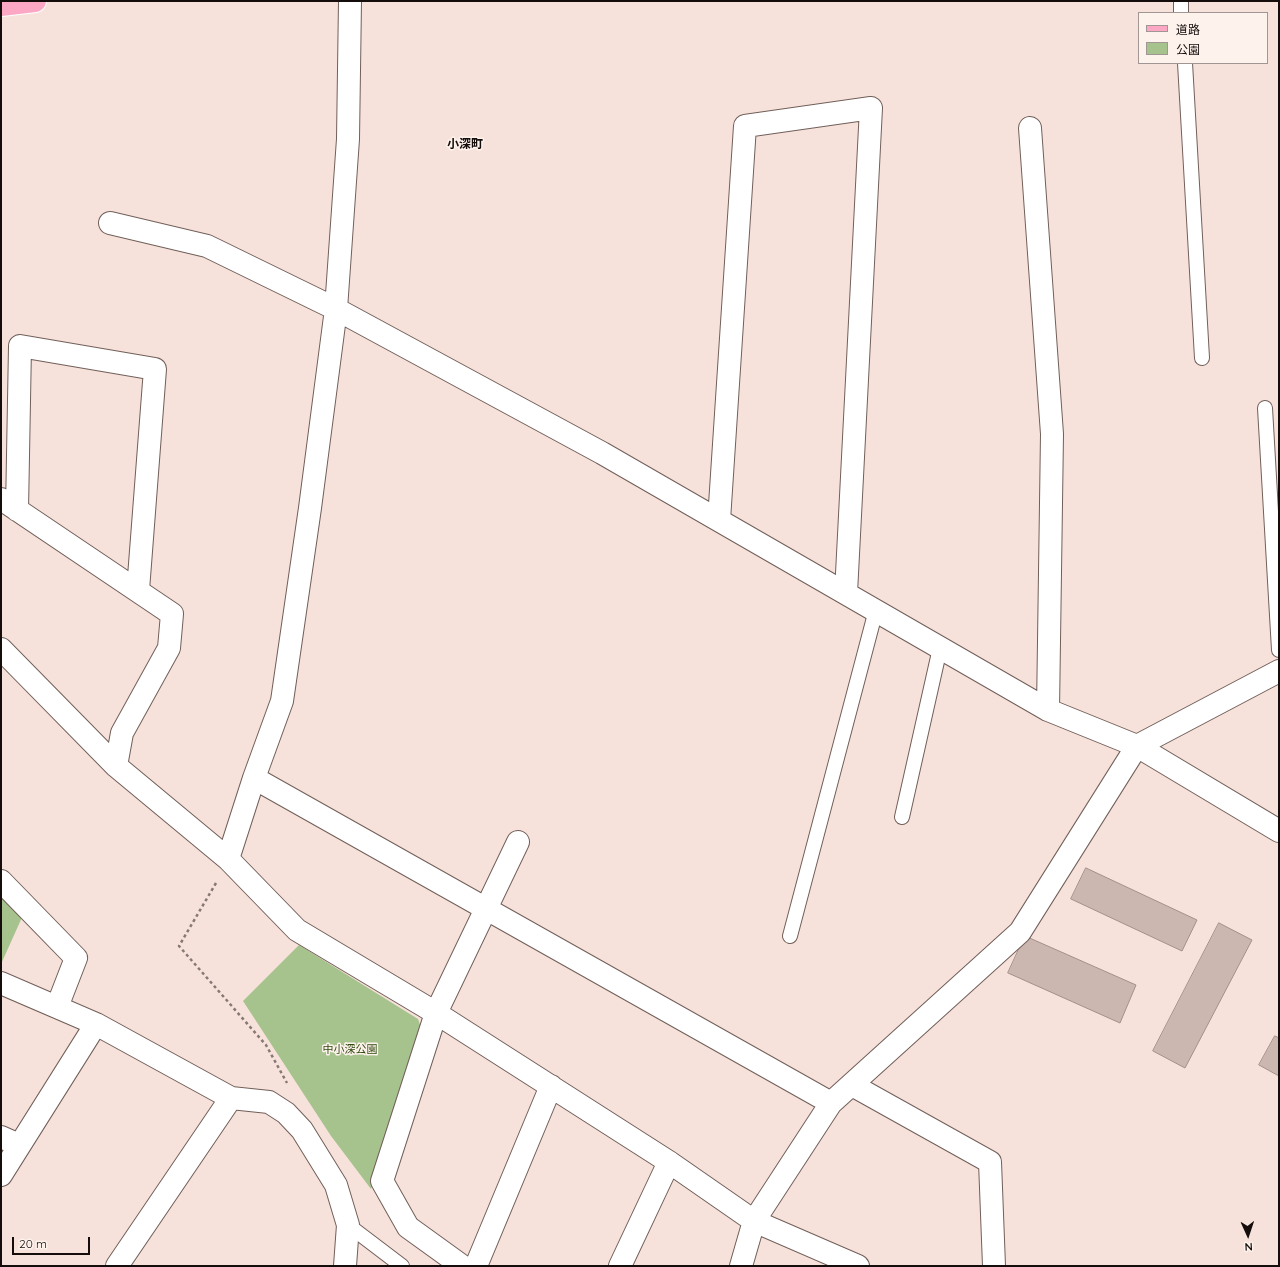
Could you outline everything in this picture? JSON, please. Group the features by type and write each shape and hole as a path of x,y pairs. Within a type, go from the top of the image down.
{"main road":[{"path":"1,5 35,1"}],"street":[{"path":"228,859 254,778 282,701 336,309 348,139 350,1"},
{"path":"719,520 745,126 871,108 846,593"},
{"path":"1030,128 1052,434 1048,710"},
{"path":"110,223 207,246 336,309 602,453 1048,710 1138,746 1279,831"},
{"path":"116,766 122,733 169,648 172,614 9,504 20,346 155,369 138,590"},
{"path":"1,649 116,766 228,859 297,930 436,1013 551,1086 669,1162 754,1221 858,1266"},
{"path":"741,1266 754,1221 831,1103 1020,932 1138,746 1279,671"},
{"path":"254,778 831,1103"},
{"path":"462,1266 408,1228 382,1181 436,1013 518,842"},
{"path":"1,880 76,958 57,1007"},
{"path":"1,982 96,1024 231,1098 268,1102 286,1113 302,1130 336,1185 348,1225 345,1266"},
{"path":"1,1175 10,1141 96,1024"},
{"path":"852,1084 990,1162 994,1266"},
{"path":"476,1266 551,1086"},
{"path":"117,1266 231,1098"},
{"path":"620,1266 669,1162"}],"lane":[{"path":"1181,1 1182,12"},
{"path":"1184,64 1202,358"},
{"path":"1265,408 1279,650"},
{"path":"790,936 876,610"},
{"path":"902,817 940,648"},
{"path":"348,1225 402,1266"}],"path":[{"path":"214,888 179,946 266,1045 288,1086 286,1113"}],"green space":[{"path":"1,890 24,913 1,964"},
{"name":"中小深公園","path":"299,945 418,1019 422,1030 371,1189 331,1136 243,1001"}],"building":[{"path":"1086,868 1197,920 1182,951 1071,899"},
{"path":"1219,923 1252,940 1185,1068 1153,1051"},
{"path":"1025,936 1136,985 1120,1023 1008,973"},
{"path":"1275,1036 1279,1038 1279,1076 1259,1065"}],"district":[{"name":"小深町","path":"465,144"}]}
